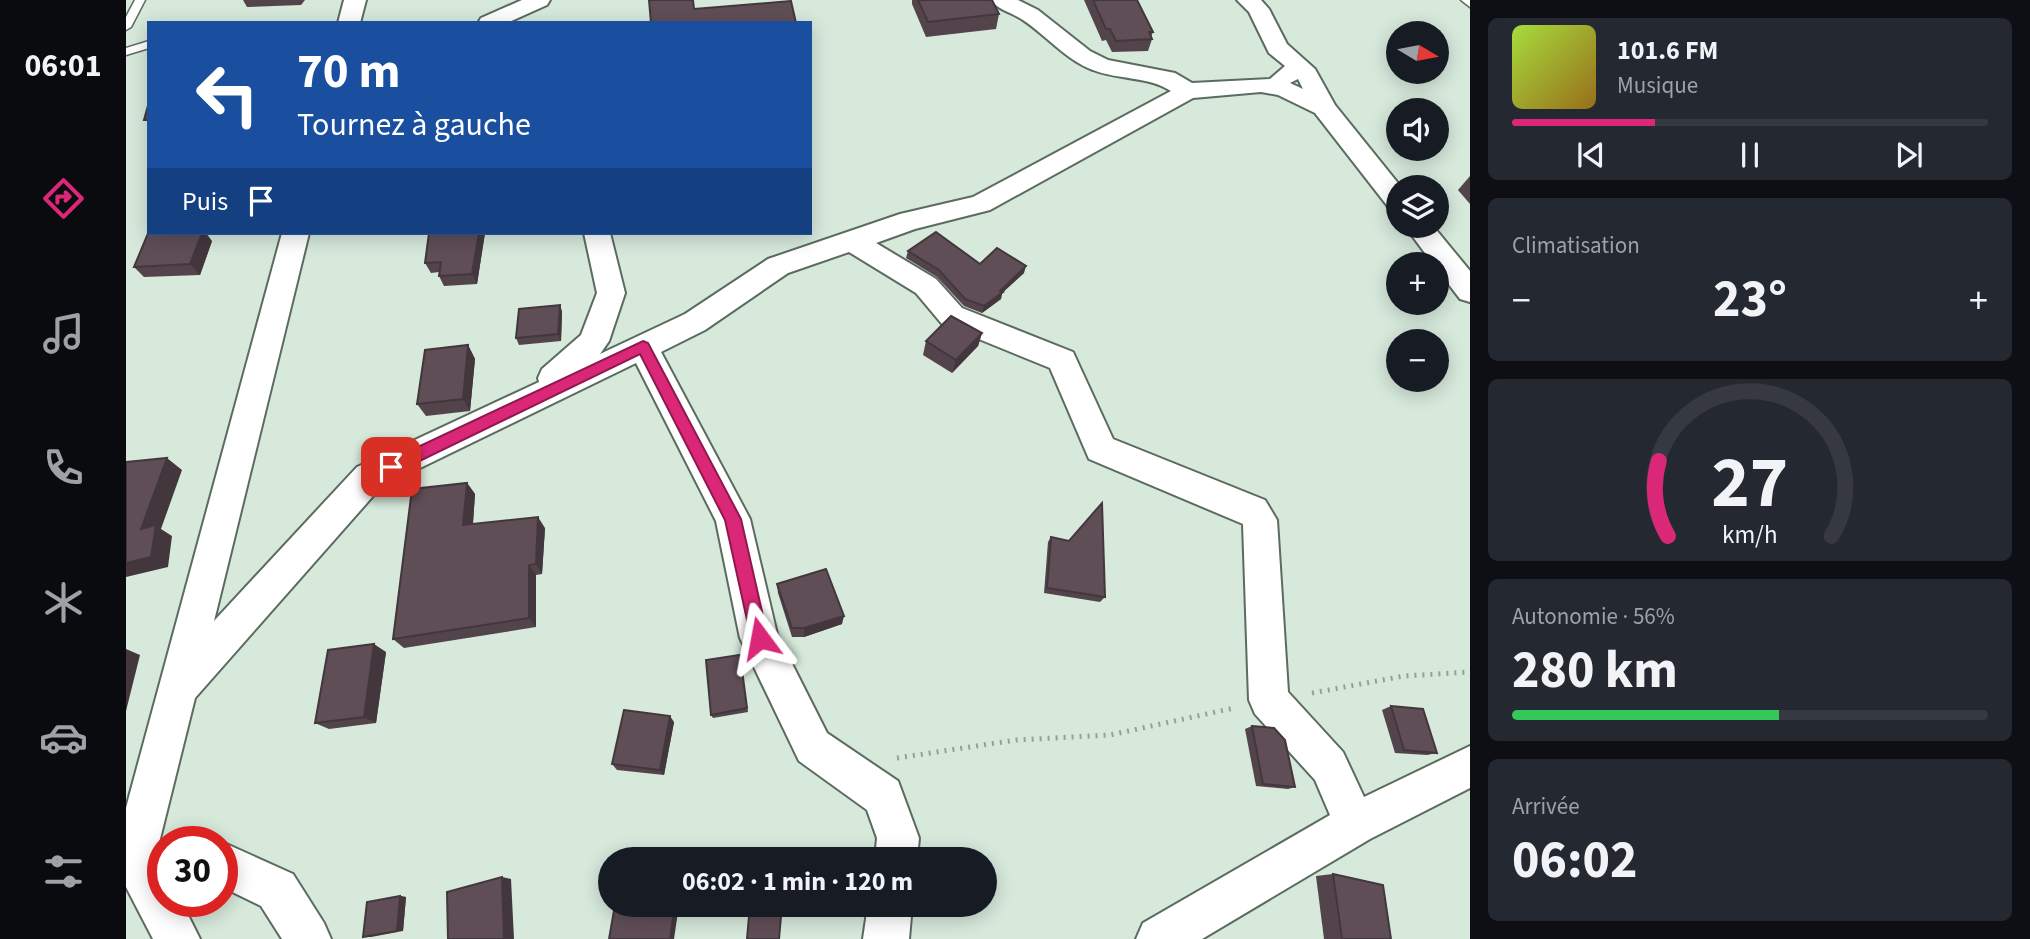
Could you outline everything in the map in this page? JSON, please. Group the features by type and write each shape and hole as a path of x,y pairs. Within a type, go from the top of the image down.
{"street":[{"path":"350,21 355,0"},
{"path":"493,21 539,0"},
{"path":"1002,0 1030,15 1082,56 1102,66 1167,78 1188,91"},
{"path":"1248,0 1258,9 1277,48 1307,74 1324,108 1386,187"},
{"path":"177,689 369,477 695,322 778,266 911,221 981,204 1188,91 1261,85 1287,77 1300,67"},
{"path":"1261,85 1284,89 1324,108"},
{"path":"177,939 141,859 177,689 294,235"},
{"path":"525,403 594,341 611,293 597,235"},
{"path":"1428,238 1470,291"},
{"path":"851,240 926,286 951,316 1062,360 1101,449 1253,510 1261,520 1269,700 1329,766 1355,824"},
{"path":"643,346 733,519 760,638 813,747 883,796 898,838 897,847"},
{"path":"1159,939 1355,824 1470,766"},
{"path":"238,872 276,890 309,939"},
{"path":"886,939 889,917"}],"lane":[{"path":"126,27 140,0"},
{"path":"1465,0 1470,4"},
{"path":"126,52 147,45"}],"path":[{"path":"841,766 1016,740 1110,735 1269,700 1404,676 1470,672"}],"building":[{"path":"649,0 693,0 694,9 791,1 796,21 651,21"},
{"path":"918,0 992,0 999,14 928,22"},
{"path":"1093,0 1137,0 1153,32 1149,32 1152,39 1116,41 1110,29 1106,29"},
{"path":"936,232 980,264 997,248 1026,266 1000,291 1003,292 984,306 965,299 939,270 908,251"},
{"path":"147,235 201,235 190,264 134,267"},
{"path":"429,235 479,235 472,274 439,276 441,262 425,263"},
{"path":"560,305 558,334 516,338 519,309"},
{"path":"951,316 982,333 956,360 926,341"},
{"path":"468,345 463,399 417,404 425,350"},
{"path":"167,458 141,529 156,525 151,557 126,563 126,462"},
{"path":"467,483 463,525 538,517 536,564 529,565 529,618 393,639 412,489"},
{"path":"1102,503 1105,597 1047,588 1051,537 1069,541"},
{"path":"826,569 844,616 804,628 792,628 777,584"},
{"path":"374,644 364,717 315,723 328,650"},
{"path":"740,655 747,708 711,715 706,660"},
{"path":"1391,706 1423,709 1437,753 1404,750"},
{"path":"624,710 670,716 660,770 612,764"},
{"path":"1252,726 1274,728 1285,740 1295,787 1263,784"},
{"path":"1333,874 1383,885 1391,939 1342,939"},
{"path":"502,877 504,939 448,939 447,892"},
{"path":"400,896 397,931 363,937 367,902"},
{"path":"613,917 673,917 670,939 609,939"},
{"path":"749,917 781,917 779,939 747,939"}],"route":[{"path":"391,467 643,346 733,519 760,638"}]}
